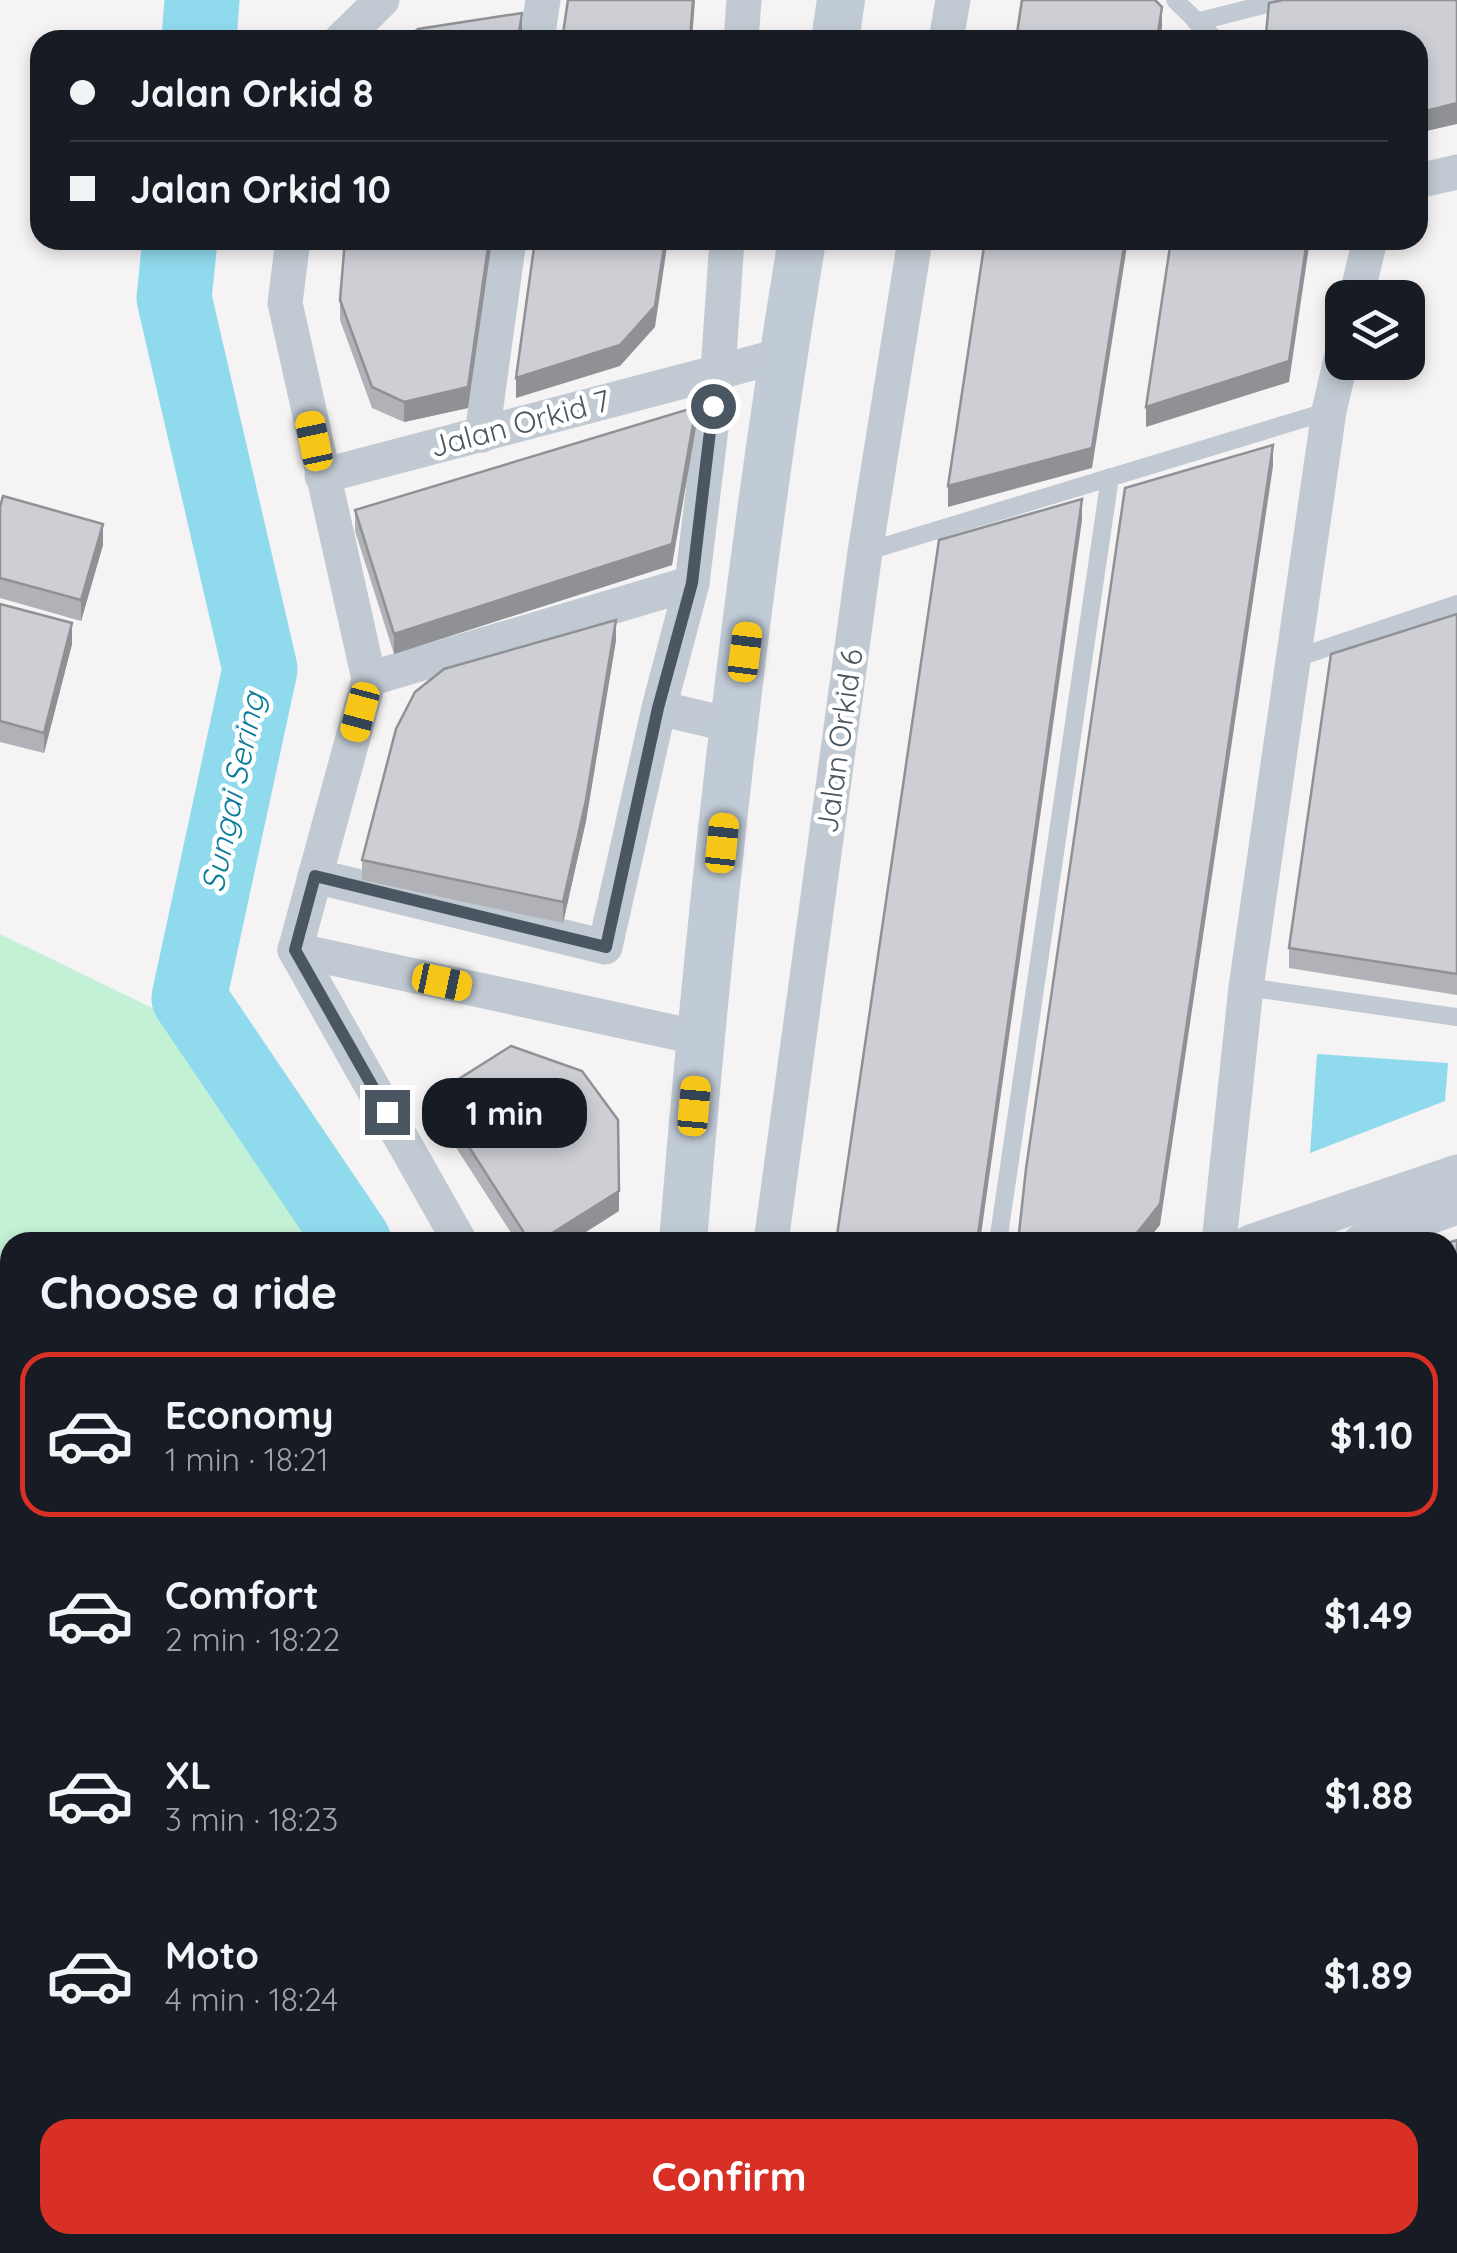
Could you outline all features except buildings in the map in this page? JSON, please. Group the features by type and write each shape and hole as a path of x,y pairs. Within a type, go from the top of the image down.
{"street":[{"path":"351,30 382,0"},
{"path":"539,30 543,0"},
{"path":"742,30 744,0"},
{"path":"836,30 841,0"},
{"path":"948,30 953,0"},
{"path":"1428,179 1457,172"},
{"path":"292,250 285,302 369,679 295,950 454,1232"},
{"path":"482,435 509,250"},
{"path":"315,876 606,947 658,708 692,583 718,371 726,250"},
{"path":"685,1232 700,1038 735,726 800,250"},
{"name":"Jalan Orkid 6","path":"772,1232 865,552 912,250"},
{"path":"1360,280 1368,250"},
{"name":"Jalan Orkid 7","path":"322,476 783,356"},
{"path":"1219,1232 1246,987 1336,380"},
{"path":"369,679 692,583"},
{"path":"658,708 735,726"},
{"path":"295,950 700,1038"},
{"path":"1280,1232 1457,1172"},
{"path":"1388,1232 1457,1207"}],"lane":[{"path":"1175,0 1205,30"},
{"path":"1196,22 1283,0"},
{"path":"865,552 1329,410"},
{"path":"999,1232 1110,477"},
{"path":"1293,659 1457,604"},
{"path":"1246,987 1457,1017"}],"green space":[{"path":"0,934 173,1018 321,1232 0,1232"}],"water":[{"path":"1317,1054 1448,1063 1445,1101 1310,1153"}],"waterway":[{"name":"Sungai Sering","path":"200,30 202,0"},
{"name":"Sungai Sering","path":"179,250 174,298 260,669 189,998 347,1232"}],"route":[{"path":"387,1112 295,950 315,876 606,947 658,708 692,583 713,406"}]}
